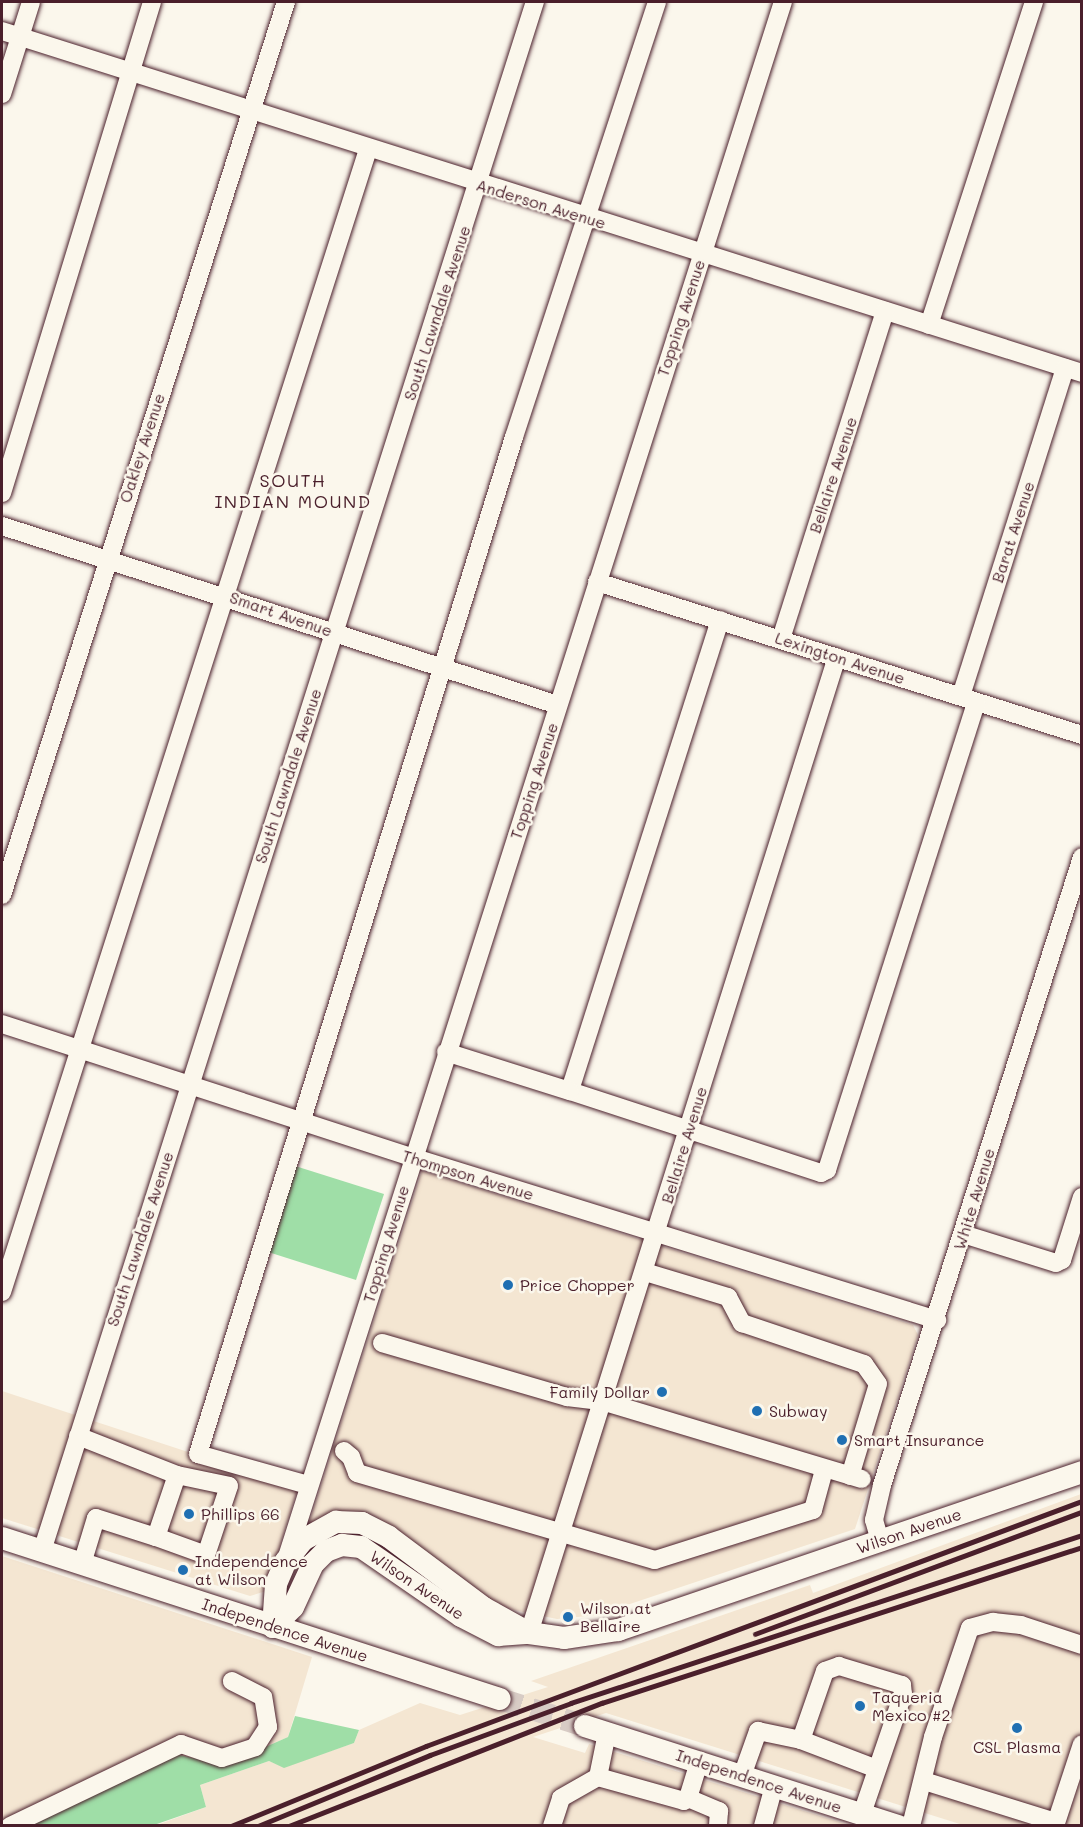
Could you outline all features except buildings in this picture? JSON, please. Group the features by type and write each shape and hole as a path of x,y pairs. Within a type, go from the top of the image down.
{"main road":[{"name":"Wilson Avenue","path":"273,1627 293,1606 313,1564 326,1551 342,1545 361,1547 461,1616 498,1635 529,1633 564,1638 618,1630 1082,1472"},
{"name":"Wilson Avenue","path":"273,1627 276,1584 286,1561 315,1531 336,1522 362,1523 389,1537 484,1608 529,1633"},
{"name":"Independence Avenue","path":"2,1538 500,1699"},
{"name":"Independence Avenue","path":"585,1726 898,1826"}],"street":[{"path":"2,94 31,2"},
{"path":"2,493 152,2"},
{"name":"Oakley Avenue","path":"2,895 107,558 286,2"},
{"name":"South Lawndale Avenue","path":"42,1551 535,2"},
{"path":"308,1485 198,1454 444,666 657,2"},
{"name":"Topping Avenue","path":"286,1561 412,1157 783,2"},
{"path":"929,325 1034,2"},
{"name":"Anderson Avenue","path":"2,31 478,185 1073,371"},
{"path":"2,1292 223,595 368,149"},
{"name":"Bellaire Avenue","path":"781,639 885,311"},
{"name":"Barat Avenue","path":"446,1052 821,1173 827,1170 969,699 1073,371"},
{"name":"Smart Avenue","path":"2,526 444,666 558,705"},
{"name":"Lexington Avenue","path":"597,582 1082,735"},
{"path":"570,1091 720,620"},
{"name":"Bellaire Avenue","path":"529,1633 605,1402 837,657"},
{"name":"White Avenue","path":"880,1541 874,1520 882,1485 937,1320 1080,869"},
{"name":"Thompson Avenue","path":"2,1024 301,1122 937,1320"},
{"path":"963,1234 1056,1263 1062,1260 1082,1197"},
{"path":"382,1343 567,1397 605,1402 856,1478 878,1384 864,1364 742,1323 728,1297 645,1272"},
{"path":"78,1437 177,1475 229,1486 206,1555 96,1518 82,1564"},
{"path":"344,1451 357,1473 655,1560 813,1510 824,1470"},
{"path":"156,1537 177,1475"},
{"path":"911,1826 924,1781 933,1737 970,1628 993,1622 1022,1625 1082,1645"},
{"path":"801,1740 825,1671 839,1666 902,1686 903,1694 862,1814"},
{"path":"10,1826 181,1744 222,1758 255,1747 268,1727 263,1697 232,1681"},
{"path":"742,1776 758,1731 801,1740 877,1769"},
{"path":"598,1777 607,1733"},
{"path":"924,1781 1056,1824 1082,1744"},
{"path":"552,1826 561,1798 598,1777 684,1801 688,1798 699,1762"},
{"path":"762,1826 774,1786"},
{"path":"688,1798 719,1811 718,1826"}],"shaded area":[{"path":"422,1171 913,1325 918,1335 855,1529 597,1615 557,1619 500,1607 393,1529 309,1523"},
{"path":"2,1391 298,1488 266,1591 250,1596 2,1518"},
{"path":"1081,1494 1081,1825 963,1825 606,1713 533,1737 585,1753 589,1744 849,1825 154,1826 206,1807 200,1785 269,1761 284,1767 354,1743 359,1730 420,1703 460,1715 548,1687 531,1681 810,1585 813,1593"},
{"path":"2,1556 312,1657 288,1737 225,1765 2,1826"}],"green space":[{"path":"292,1165 384,1194 356,1280 265,1251"},
{"path":"295,1716 359,1730 354,1743 284,1768 269,1761 200,1785 206,1807 154,1825 27,1826 175,1754 225,1765 288,1737"}],"tunnel":[{"path":"500,1699 585,1726"}],"railway":[{"path":"231,1826 426,1746 1082,1501"},
{"path":"755,1634 1082,1512"},
{"path":"258,1826 430,1755 571,1703 1082,1535"},
{"path":"289,1826 602,1703 1082,1547"}],"place":[{"name":"Price Chopper","path":"508,1285"},
{"name":"Family Dollar","path":"662,1392"},
{"name":"Subway","path":"757,1411"},
{"name":"Smart Insurance","path":"842,1440"},
{"name":"Phillips 66","path":"189,1514"},
{"name":"Independence at Wilson","path":"183,1570"},
{"name":"Wilson at Bellaire","path":"568,1617"},
{"name":"Taqueria Mexico #2","path":"860,1706"},
{"name":"CSL Plasma","path":"1017,1728"}],"district":[{"name":"SOUTH INDIAN MOUND","path":"293,491"}]}
